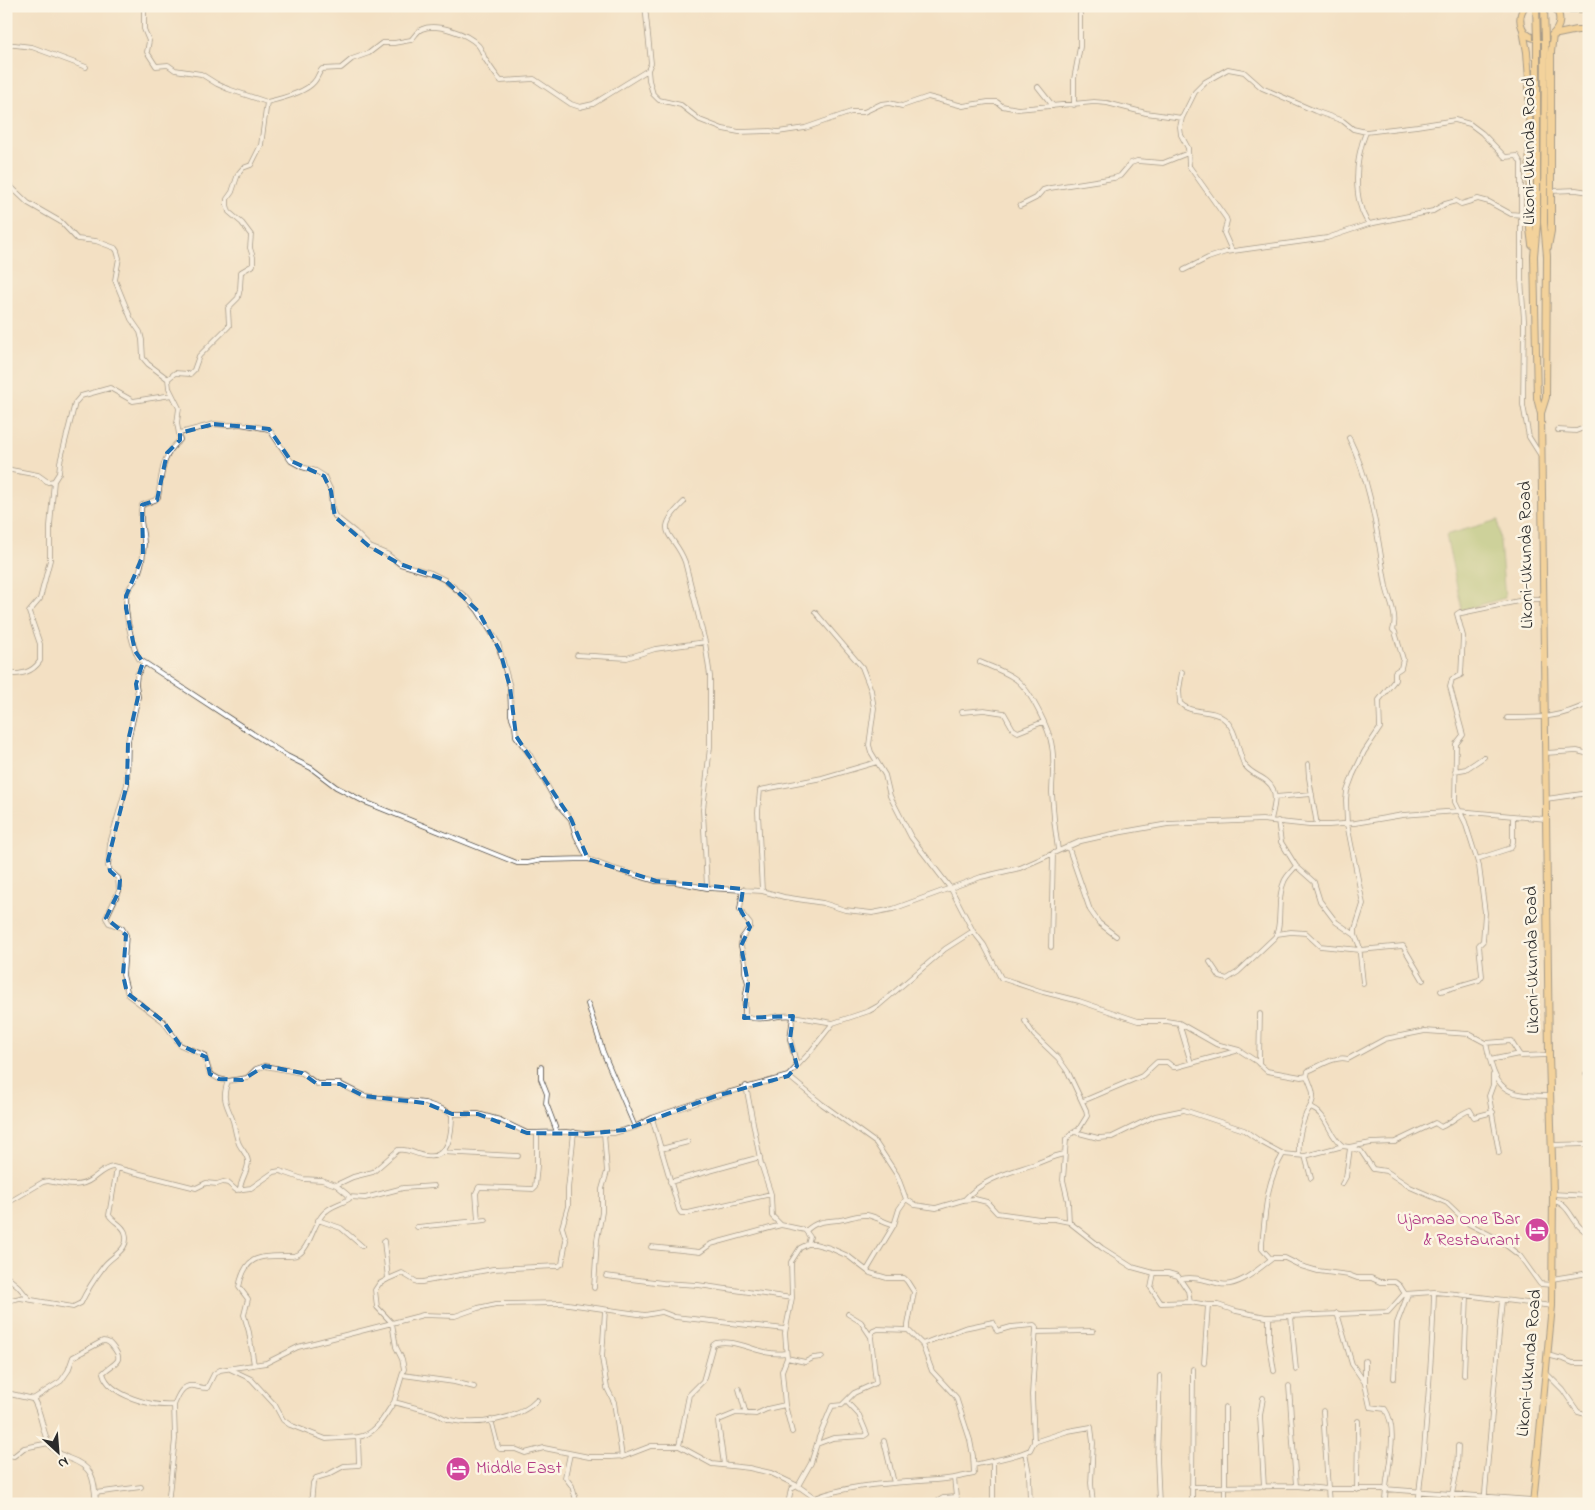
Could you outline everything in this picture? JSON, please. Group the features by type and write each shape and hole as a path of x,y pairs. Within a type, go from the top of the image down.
{"highway":[{"name":"Likoni-Ukunda Road","path":"1533,1502 1544,1371 1552,1306 1553,1197 1545,753 1543,511 1540,456 1541,414 1546,397 1547,256 1541,224 1536,6"},
{"name":"Likoni-Ukunda Road","path":"1541,414 1537,398 1534,256 1541,224 1544,6"},
{"path":"1547,256 1551,231 1551,52 1553,34 1558,28 1560,21 1559,13 1554,6"},
{"path":"1559,6 1566,9 1589,9"},
{"path":"1525,7 1520,18 1527,52 1529,80 1530,230 1534,256"},
{"path":"1523,30 1531,38 1538,40 1553,34 1589,30"}],"street":[{"path":"144,6 144,29 149,41 147,52 156,66 168,65 175,70 201,74 228,90 267,102 293,95 303,90 314,82 322,69 340,68 352,59 369,53 379,44 394,44 411,40 418,31 424,28 440,27 473,41 501,80 534,79 562,100 580,107 593,104 648,70"},
{"path":"645,6 651,63 648,70 653,94 659,100 681,104 700,120 739,132 770,130 778,132 805,128 852,112 864,112 881,104 889,103 902,106 928,97 963,106 997,102 1002,106 1018,109 1094,102 1107,103 1146,113 1182,118"},
{"path":"1074,105 1074,79 1080,48 1080,14"},
{"path":"6,44 32,47 86,67"},
{"path":"1232,251 1224,233 1226,218 1189,166 1188,148 1180,131 1182,118 1191,98 1199,87 1228,68 1244,72 1262,88 1343,121 1352,129 1366,132 1455,120 1470,124 1482,133 1505,157 1517,156 1520,164 1524,320 1523,405 1529,437 1540,456"},
{"path":"1038,87 1053,106"},
{"path":"168,379 176,373 190,374 194,370 199,356 229,326 228,308 238,298 241,272 253,265 250,248 251,235 242,223 229,212 226,205 238,174 243,168 251,165 261,145 267,102"},
{"path":"6,128 6,143"},
{"path":"1366,132 1362,142 1358,179 1362,213 1369,224"},
{"path":"1020,206 1050,188 1114,178 1120,176 1131,163 1136,161 1163,162 1188,153"},
{"path":"6,182 28,203 61,222 77,239 96,242 114,248 117,251 119,258 114,280 131,319 140,332 143,358 168,379 169,388 179,408 177,423 180,440 167,453 158,497 156,500 142,505 140,510 143,531 143,555 139,571 126,596 128,621 135,651 139,659 287,756 311,768 336,787 364,802 517,863 542,860 588,859 647,879 707,888 762,891 784,897 823,903 846,910 872,913 893,909 981,878 1025,866 1058,850 1100,836 1168,824 1271,820 1317,825 1347,824 1403,814 1459,811 1546,819"},
{"path":"1551,191 1576,190 1589,192"},
{"path":"1184,270 1208,258 1232,251 1327,238 1369,224 1433,211 1445,204 1456,201 1461,204 1478,199 1489,202 1511,214 1522,215"},
{"path":"6,674 19,675 27,672 40,661 40,644 29,612 40,599 50,560 50,517 54,481 60,473 60,462 75,403 81,396 110,388 134,400 172,395"},
{"path":"180,433 214,424 240,424 269,428 291,461 324,476 332,490 332,510 335,516 370,547 387,554 400,564 431,573 445,580 468,598 498,643 510,687 511,715 516,736 530,755 558,805 571,819 576,836 588,859"},
{"path":"1558,430 1576,430 1589,426"},
{"path":"1349,438 1359,458 1370,494 1387,588 1396,618 1393,630 1403,659 1401,668 1395,672 1395,680 1379,700 1380,728 1364,752 1351,780 1346,800 1347,824 1364,904 1355,929 1355,936 1360,950 1363,983"},
{"path":"6,469 38,476 48,482 54,481"},
{"path":"684,502 673,513 668,521 667,529 670,538 685,562 705,642 710,676 708,776 703,810 707,888"},
{"path":"1441,991 1478,981 1482,978 1483,968 1479,945 1483,941 1484,909 1477,858 1464,818 1455,802 1456,744 1463,735 1450,687 1452,679 1461,675 1463,636 1458,613 1528,599 1543,599"},
{"path":"815,612 858,661 866,674 874,700 869,745 871,752 885,775 890,796 911,837 951,889 973,931 984,945 999,975 1004,980 1078,1000 1138,1021 1166,1021 1178,1024 1216,1044 1239,1050 1267,1072 1301,1077 1307,1076"},
{"path":"577,655 627,658 655,649 705,642"},
{"path":"144,662 137,675 138,697 128,741 127,784 110,843 108,866 110,871 118,878 119,891 106,918 109,924 122,928 125,932 123,975 128,995 163,1021 180,1045 204,1055 208,1070 213,1077 228,1081 246,1078 256,1069 265,1066 302,1073 317,1084 340,1084 364,1096 425,1103 452,1114 478,1114 500,1120 521,1132 537,1134 557,1132 614,1133 746,1086 788,1076 833,1023"},
{"path":"980,662 1015,678 1022,684 1028,690 1043,722 1052,747 1052,792 1058,850"},
{"path":"1182,672 1178,690 1180,703 1187,708 1219,715 1225,719 1233,731 1244,764 1253,773 1268,781 1275,797 1271,820"},
{"path":"1507,718 1545,718 1578,709 1589,703"},
{"path":"962,712 984,710 1004,713 1018,732 1043,722"},
{"path":"1545,753 1578,751 1589,754"},
{"path":"1455,771 1466,769 1484,757"},
{"path":"762,891 758,812 760,790 822,778 877,762"},
{"path":"1308,764 1317,825"},
{"path":"1275,797 1312,794"},
{"path":"1546,798 1589,794"},
{"path":"1477,858 1511,848 1513,842 1513,816"},
{"path":"1278,821 1282,842 1296,866 1314,882 1320,901 1336,922 1355,936"},
{"path":"1068,846 1090,910 1099,923 1116,936"},
{"path":"1051,947 1053,853"},
{"path":"1277,934 1283,883 1296,866"},
{"path":"743,889 740,909 750,927 742,938 741,946 748,983 745,999 746,1015 752,1018 780,1015 833,1023 869,1011 878,1006 945,949 973,931"},
{"path":"1210,962 1220,977 1226,979 1238,972 1277,934 1291,932 1306,933 1320,946 1360,950 1403,946 1423,980"},
{"path":"588,1004 608,1067 635,1127"},
{"path":"1259,1064 1260,1014"},
{"path":"793,1016 790,1039 797,1066"},
{"path":"1025,1021 1034,1035 1058,1058 1068,1072 1083,1101 1087,1115 1079,1129 1066,1140 1063,1180 1068,1201 1069,1222"},
{"path":"1178,1024 1191,1063"},
{"path":"1299,1154 1298,1145 1303,1124 1313,1096 1307,1076 1308,1071 1342,1057 1348,1060 1373,1044 1392,1037 1425,1031 1469,1034 1486,1043 1511,1041 1519,1054"},
{"path":"1486,1043 1493,1084 1489,1096 1499,1153"},
{"path":"1083,1101 1142,1076 1158,1062 1167,1062 1173,1067 1177,1067 1239,1050"},
{"path":"1490,1060 1519,1054 1521,1056 1550,1055"},
{"path":"541,1067 541,1079 547,1094 546,1103 557,1132"},
{"path":"1492,1070 1498,1081 1516,1094 1551,1096"},
{"path":"788,1076 826,1107 876,1143 896,1174 906,1198 918,1206 936,1208 964,1200 976,1199 986,1202 1000,1213 1069,1222 1102,1248 1128,1265 1154,1273 1177,1275 1188,1291 1190,1302"},
{"path":"228,1081 225,1088 224,1102 233,1121 238,1143 248,1160 248,1167 241,1180 240,1190"},
{"path":"746,1086 760,1157 771,1194 772,1216 780,1225 802,1228 815,1244"},
{"path":"1310,1108 1318,1110 1334,1138 1343,1146"},
{"path":"1075,1132 1098,1138 1112,1137 1155,1116 1184,1110 1244,1130 1283,1154 1305,1156 1343,1146 1350,1147 1361,1151 1372,1169 1386,1171 1410,1187 1447,1203 1469,1224 1498,1239 1520,1256 1540,1284 1589,1273"},
{"path":"1350,1147 1371,1143 1396,1142 1436,1123 1440,1127 1445,1125 1460,1117 1462,1113 1470,1110 1474,1117 1493,1112"},
{"path":"336,1185 353,1177 373,1172 398,1150 434,1156 450,1141 452,1114"},
{"path":"652,1118 678,1210 681,1213 771,1194"},
{"path":"230,1369 251,1379 276,1405 283,1420 290,1426 326,1439 364,1437 371,1433 394,1402 403,1375 404,1364 396,1347 392,1323 377,1307 375,1290 379,1284 402,1273 416,1282 422,1282 493,1269 560,1265 563,1262 566,1240 562,1227 569,1196 574,1132"},
{"path":"594,1288 597,1240 602,1212 601,1199 607,1172 604,1132"},
{"path":"478,1220 476,1193 479,1187 535,1187 537,1134"},
{"path":"661,1149 688,1142"},
{"path":"1551,1145 1589,1144"},
{"path":"1342,1184 1346,1177 1350,1147"},
{"path":"440,1152 518,1156"},
{"path":"964,1200 972,1191 990,1179 1008,1171 1064,1154"},
{"path":"1271,1259 1262,1249 1267,1193 1283,1154"},
{"path":"1305,1156 1310,1178"},
{"path":"670,1182 760,1157"},
{"path":"6,1204 42,1182 81,1185 108,1168 118,1168 194,1187 206,1183 226,1182 236,1190 251,1188 280,1170 303,1180 322,1180 336,1185 349,1197 365,1198 403,1188 434,1186"},
{"path":"6,1301 29,1299 68,1306 78,1305 104,1265 120,1252 126,1240 124,1231 109,1215 118,1168"},
{"path":"1553,1197 1589,1196"},
{"path":"254,1365 249,1332 244,1315 248,1299 240,1287 249,1264 254,1259 269,1256 294,1256 302,1251 318,1220 336,1204 347,1201 349,1197"},
{"path":"1553,1197 1563,1204 1578,1225 1589,1233"},
{"path":"867,1270 894,1225 900,1206 906,1198"},
{"path":"806,1231 810,1226 829,1220 862,1215 894,1225"},
{"path":"318,1220 341,1228 362,1246"},
{"path":"417,1227 486,1220"},
{"path":"650,1248 700,1252 711,1244 780,1225"},
{"path":"808,1244 810,1237"},
{"path":"384,1241 388,1279"},
{"path":"792,1432 785,1405 782,1371 787,1358 785,1352 785,1329 792,1298 790,1262 796,1251 808,1244 815,1244 839,1251 867,1270 888,1278 904,1278 910,1283 914,1292 908,1330"},
{"path":"1181,1279 1194,1278 1219,1284 1232,1284 1271,1259 1285,1258 1318,1272 1349,1275 1357,1278 1371,1278 1380,1282 1395,1282 1407,1294"},
{"path":"1154,1273 1151,1288 1161,1303 1190,1302 1218,1305 1236,1311 1269,1317 1388,1312 1397,1301 1407,1294 1434,1292 1552,1306"},
{"path":"6,1276 29,1299"},
{"path":"606,1276 698,1285 792,1298"},
{"path":"1419,1504 1434,1292"},
{"path":"1394,1378 1397,1323 1407,1294"},
{"path":"1464,1374 1467,1296"},
{"path":"1484,1504 1502,1300"},
{"path":"168,1504 175,1439 174,1405 182,1389 191,1386 205,1388 217,1372 266,1363 298,1346 423,1316 455,1316 496,1304 561,1303 645,1314 662,1312 674,1317 785,1329"},
{"path":"1204,1363 1208,1305"},
{"path":"605,1310 602,1358 607,1388 614,1402 622,1456"},
{"path":"788,1504 791,1489 798,1486 811,1462 831,1408 842,1405 854,1393 876,1383 871,1337 861,1322 848,1314"},
{"path":"1337,1314 1352,1364 1365,1384"},
{"path":"1291,1316 1296,1370"},
{"path":"1269,1317 1269,1342 1274,1371"},
{"path":"922,1344 964,1328 993,1322 997,1331 1012,1326 1035,1325 1032,1394 1034,1442 1030,1450 1025,1452 974,1464"},
{"path":"815,1498 849,1488 925,1482 974,1474 970,1440 956,1397 932,1371 922,1344 908,1330 878,1329 873,1331 871,1337"},
{"path":"1036,1332 1093,1331"},
{"path":"6,1393 33,1399 61,1381 68,1371 73,1357 105,1340 111,1344 118,1355 117,1363 104,1373 108,1384 128,1397 174,1405"},
{"path":"679,1446 689,1395 703,1381 713,1345 718,1342 744,1346 767,1353 785,1352"},
{"path":"1547,1355 1573,1363 1589,1362"},
{"path":"787,1358 805,1362 813,1358 822,1357"},
{"path":"1364,1361 1365,1384 1370,1407 1385,1409 1390,1419 1392,1435 1391,1454 1385,1489 1385,1504"},
{"path":"1192,1504 1194,1369"},
{"path":"1544,1371 1563,1390 1578,1412 1589,1415"},
{"path":"403,1375 454,1382 474,1387"},
{"path":"1159,1504 1157,1457 1160,1376"},
{"path":"1289,1386 1296,1486"},
{"path":"739,1389 746,1414"},
{"path":"1263,1398 1260,1416 1264,1487"},
{"path":"33,1399 49,1443 57,1452 86,1466 91,1475 96,1504"},
{"path":"394,1402 437,1414 454,1421 470,1423 514,1415 532,1406 537,1400"},
{"path":"817,1444 833,1438 864,1436 867,1434 859,1415 846,1401"},
{"path":"724,1465 718,1422 722,1418 736,1414 756,1414 767,1409 785,1405"},
{"path":"1225,1407 1225,1504"},
{"path":"1323,1411 1329,1504"},
{"path":"491,1420 498,1448 500,1449 515,1449 525,1453 544,1448 570,1454 600,1457 622,1456 652,1446 679,1446 712,1464 762,1471 798,1486 815,1498 818,1504"},
{"path":"1357,1490 1358,1421"},
{"path":"1034,1442 1068,1431 1091,1427 1093,1443 1091,1483 1093,1503 1079,1504"},
{"path":"311,1504 313,1484 316,1478 344,1466 359,1465 358,1437"},
{"path":"884,1442 894,1483"},
{"path":"6,1454 14,1456 24,1448 49,1443"},
{"path":"1452,1504 1458,1446"},
{"path":"1025,1452 1029,1474 1030,1504"},
{"path":"570,1454 565,1476 572,1487 577,1504"},
{"path":"933,1504 943,1498 962,1503 992,1504 993,1461"},
{"path":"954,1478 956,1500"},
{"path":"1191,1487 1296,1486 1357,1490 1385,1489 1484,1495 1533,1502"},
{"path":"95,1493 141,1487"}],"highlighted area":[{"path":"214,424 269,429 291,461 324,476 331,491 335,517 370,547 400,564 445,580 478,611 500,651 510,687 516,736 571,819 588,859 656,881 743,889 740,909 750,927 741,946 748,983 744,1018 793,1016 790,1039 797,1066 788,1076 716,1096 624,1130 586,1134 527,1133 478,1114 452,1114 425,1103 364,1096 340,1084 317,1084 302,1073 265,1066 242,1080 219,1079 210,1074 206,1057 180,1045 163,1021 127,993 123,975 126,935 106,918 119,891 120,880 110,871 108,860 127,784 128,741 138,697 136,684 143,662 135,651 126,608 126,596 143,555 142,505 157,500 167,453 180,440 180,433"}],"green space":[{"path":"1498,520 1505,598 1462,610 1446,535"}],"place":[{"name":"Ujamaa One Bar & Restaurant","path":"1537,1230"},
{"name":"Middle East","path":"458,1469"}]}
